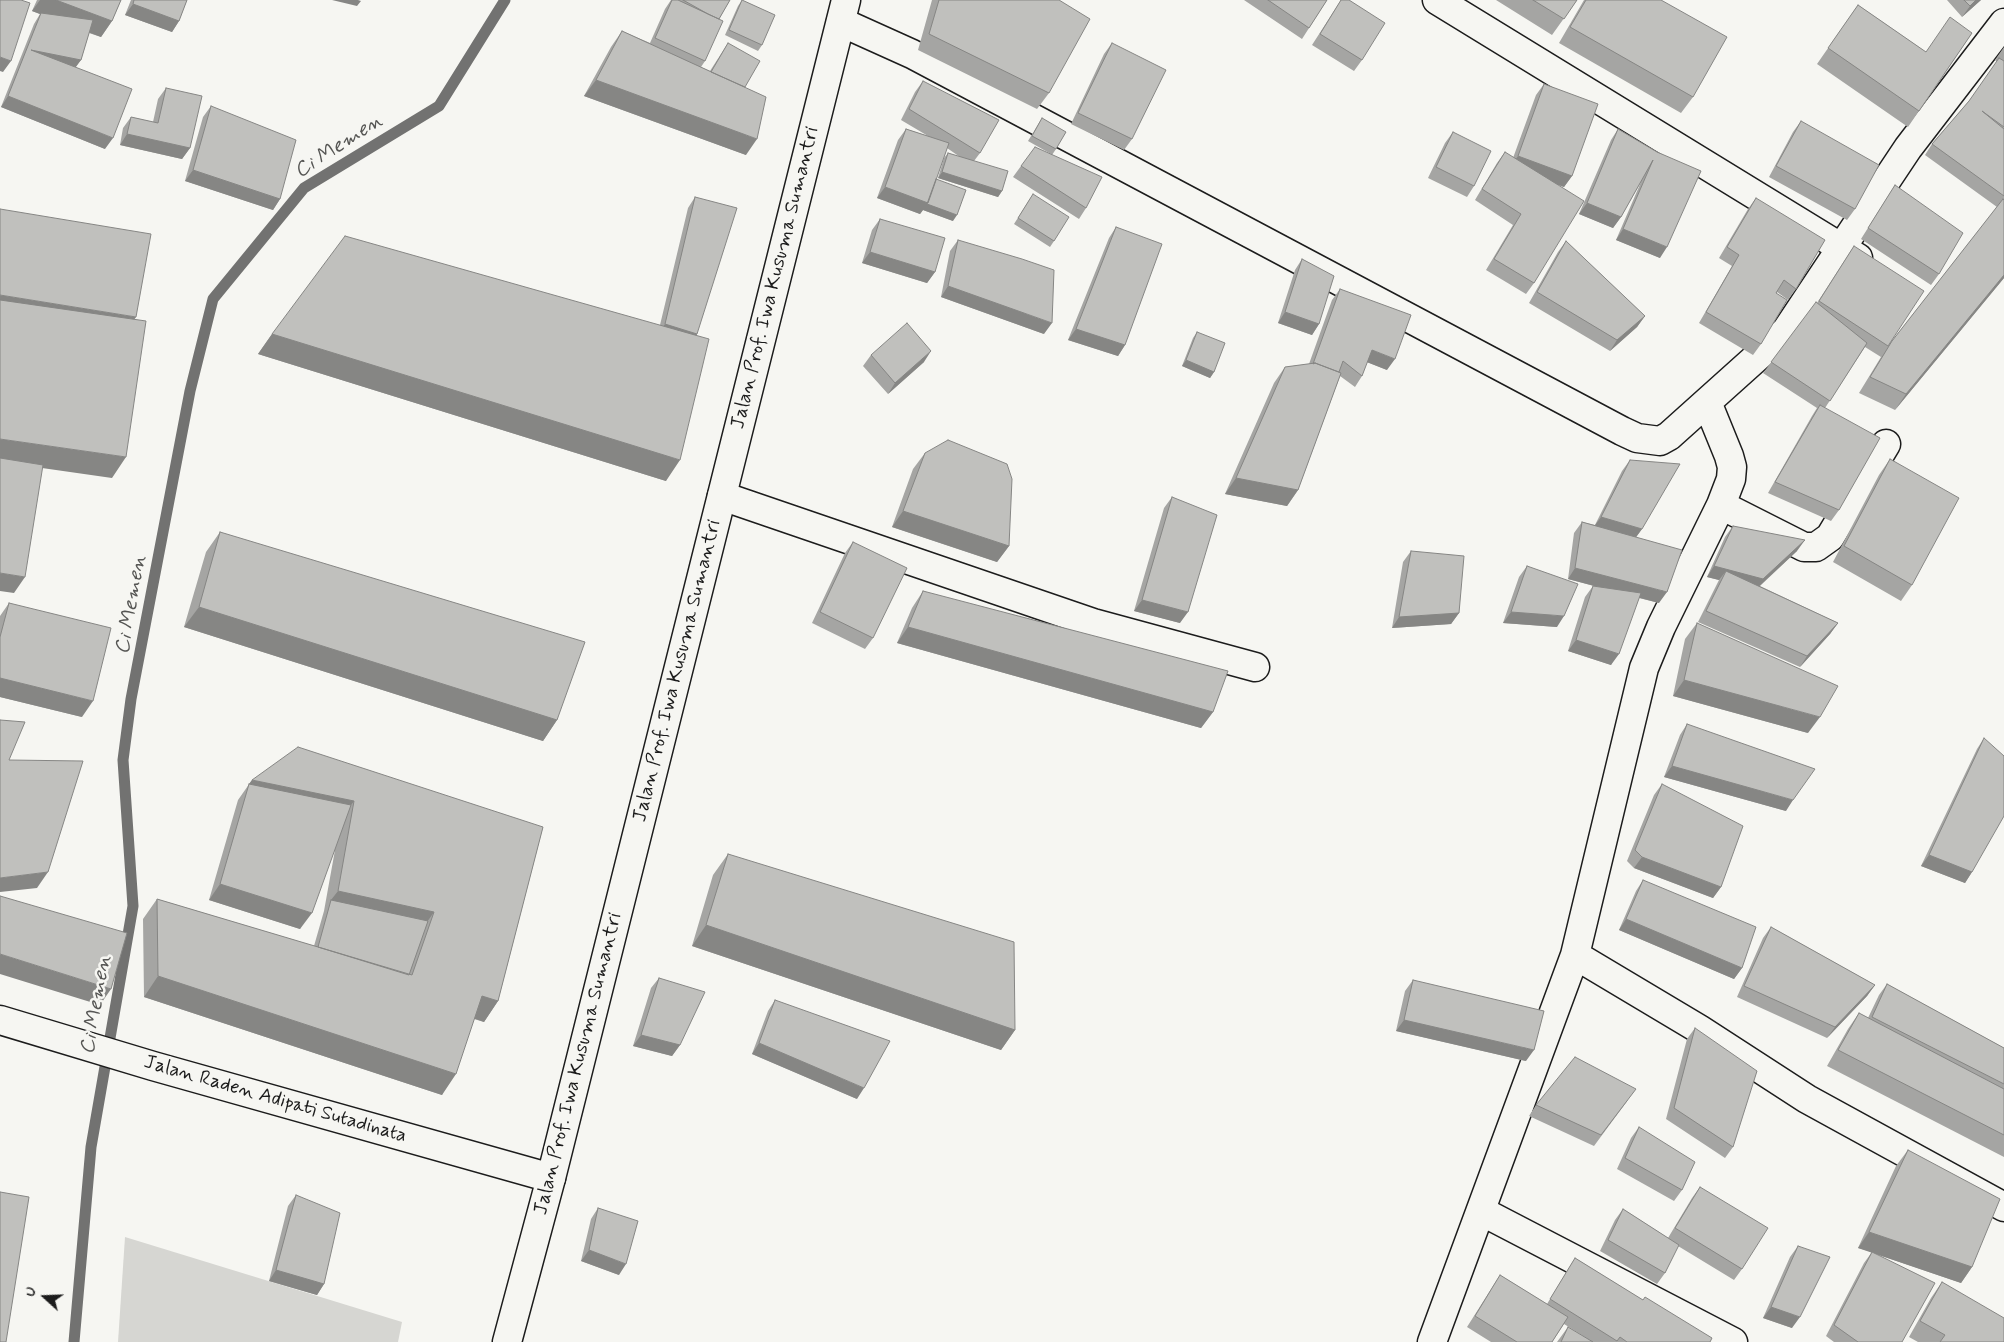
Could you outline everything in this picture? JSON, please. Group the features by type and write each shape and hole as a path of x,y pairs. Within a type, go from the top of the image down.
{"street":[{"path":"1437,0 1880,272"},
{"path":"843,11 912,54 1637,438 1660,441 1669,436 1786,331 1908,148 2004,23"},
{"name":"Jalan Prof. Iwa Kusuma Sumantri","path":"508,1342 551,1178 843,11"},
{"path":"1432,1342 1575,955 1644,668 1660,627 1721,505 1731,479 1732,467 1707,402"},
{"path":"1721,505 1804,547 1816,547 1830,537 1886,444"},
{"path":"722,496 1093,623 1255,667"},
{"path":"1575,955 1699,1029 1807,1099 2004,1207"},
{"name":"Jalan Raden Adipati Sutadinata","path":"0,1020 154,1066 551,1178"},
{"path":"1481,1211 1733,1342"}],"shaded area":[{"path":"125,1237 402,1322 398,1342 118,1342"}],"building":[{"path":"0,0 21,0 30,3 11,61 0,57"},
{"path":"56,0 121,0 112,21"},
{"path":"134,0 187,0 179,21 133,4"},
{"path":"672,0 678,0 723,21 705,61 655,38"},
{"path":"683,0 730,0 719,19"},
{"path":"742,0 775,15 762,45 729,30"},
{"path":"939,0 1059,0 1090,19 1049,93 929,34"},
{"path":"1268,0 1327,0 1309,28"},
{"path":"1341,0 1349,0 1385,23 1362,60 1320,34"},
{"path":"1533,0 1577,0 1564,19"},
{"path":"1586,0 1661,0 1727,37 1693,97 1570,27"},
{"path":"1964,0 1976,0 1970,6"},
{"path":"1858,5 1926,52 1950,17 1972,33 1919,111 1828,48"},
{"path":"41,13 93,20 81,60 31,50 132,89 113,138 8,96"},
{"path":"622,31 766,97 757,139 596,80"},
{"path":"728,43 760,61 745,87 711,72"},
{"path":"1112,43 1166,70 1132,139 1078,113"},
{"path":"1999,58 2004,61 2004,127 1982,111 2004,129 2004,196 1932,144 1969,101"},
{"path":"923,81 999,120 980,153 909,109"},
{"path":"1544,84 1598,104 1572,176 1518,156"},
{"path":"166,88 202,96 190,148 127,134 131,117 158,123"},
{"path":"211,106 296,140 280,199 193,170"},
{"path":"1042,118 1066,132 1056,149 1032,136"},
{"path":"1801,121 1879,165 1855,209 1776,166"},
{"path":"906,129 949,143 928,203 885,187"},
{"path":"1618,129 1657,152 1701,171 1667,247 1623,229 1653,160 1621,217 1587,203"},
{"path":"1453,132 1491,151 1474,186 1436,167"},
{"path":"1035,147 1102,177 1086,208 1021,166"},
{"path":"1505,152 1584,201 1534,283 1494,259 1521,214 1482,189"},
{"path":"948,153 1008,171 1002,191 942,172"},
{"path":"936,179 966,190 957,215 927,204"},
{"path":"1895,185 1963,233 1939,274 1868,228"},
{"path":"1033,194 1069,217 1054,241 1018,218"},
{"path":"695,197 737,208 697,334 665,324"},
{"path":"1756,198 1825,240 1796,289 1784,280 1776,293 1787,300 1761,344 1706,312 1739,255 1727,247"},
{"path":"2003,199 2004,275 1906,394 1870,377 1892,341"},
{"path":"0,209 151,234 136,317 0,295"},
{"path":"880,219 945,238 935,272 870,252"},
{"path":"1116,227 1162,244 1125,345 1076,329"},
{"path":"345,236 709,339 680,460 272,334"},
{"path":"958,240 1054,270 1052,323 948,286"},
{"path":"1566,241 1645,316 1617,340 1537,292"},
{"path":"1854,246 1924,291 1888,346 1819,301"},
{"path":"1302,259 1334,276 1319,324 1285,312"},
{"path":"1340,289 1411,315 1395,359 1372,350 1362,376 1343,361 1339,372 1315,363 1313,364"},
{"path":"0,300 146,321 126,457 0,439"},
{"path":"1816,302 1867,343 1830,401 1771,362"},
{"path":"907,323 931,351 895,383 871,355"},
{"path":"1197,332 1225,343 1214,372 1186,360"},
{"path":"1315,363 1341,373 1298,490 1236,478 1285,367"},
{"path":"1820,405 1880,438 1839,510 1775,482"},
{"path":"948,440 1007,464 1012,479 1009,546 903,511 925,453"},
{"path":"0,458 43,465 25,577 0,573"},
{"path":"1890,459 1959,498 1912,585 1844,546"},
{"path":"1630,460 1680,464 1642,529 1601,517"},
{"path":"1172,497 1217,515 1188,612 1142,600"},
{"path":"1582,522 1682,550 1667,592 1575,568"},
{"path":"1733,526 1805,540 1763,579 1714,566"},
{"path":"220,532 585,642 557,720 199,607"},
{"path":"853,542 907,568 873,638 820,612"},
{"path":"1411,551 1464,556 1459,613 1399,617"},
{"path":"1527,566 1578,584 1564,616 1511,612"},
{"path":"1726,571 1838,623 1807,656 1706,611"},
{"path":"1593,586 1641,593 1619,654 1576,640"},
{"path":"923,591 1228,671 1213,712 908,627"},
{"path":"9,603 111,628 93,701 0,678 0,637"},
{"path":"1697,623 1838,686 1820,717 1684,680"},
{"path":"0,720 25,722 9,760 83,761 48,872 0,878"},
{"path":"1687,724 1815,769 1793,800 1672,766"},
{"path":"1984,738 2004,756 2004,816 1972,872 1929,855"},
{"path":"298,747 543,827 498,1001 482,996 456,1074 158,976 157,899 412,975 434,912 338,891 354,801 252,780"},
{"path":"249,784 351,805 312,913 220,884"},
{"path":"1662,784 1743,826 1721,887 1642,857 1635,850"},
{"path":"728,854 1014,942 1015,1030 706,925"},
{"path":"1643,880 1756,927 1742,968 1626,919"},
{"path":"0,896 127,933 111,989 0,954"},
{"path":"331,900 428,921 409,975 318,947"},
{"path":"1771,927 1875,985 1835,1027 1744,986"},
{"path":"659,978 705,992 680,1045 641,1035"},
{"path":"1413,980 1544,1011 1534,1050 1404,1020"},
{"path":"1887,984 2004,1048 2004,1084 1872,1017"},
{"path":"775,1000 890,1041 864,1088 759,1043"},
{"path":"1859,1013 2004,1089 2004,1135 1838,1050"},
{"path":"1695,1028 1757,1071 1733,1147 1674,1108"},
{"path":"1575,1057 1636,1089 1601,1135 1536,1105"},
{"path":"1639,1127 1695,1162 1682,1190 1625,1158"},
{"path":"1908,1150 2000,1199 1972,1267 1869,1232"},
{"path":"1700,1187 1768,1228 1742,1269 1675,1228"},
{"path":"0,1192 29,1197 6,1342 0,1342"},
{"path":"296,1195 340,1213 324,1284 276,1270"},
{"path":"598,1208 638,1221 626,1264 589,1250"},
{"path":"1623,1209 1679,1245 1665,1273 1608,1240"},
{"path":"1798,1246 1830,1257 1800,1317 1771,1307"},
{"path":"1872,1252 1935,1283 1902,1342 1858,1342 1834,1325"},
{"path":"1575,1258 1643,1300 1645,1297 1712,1338 1710,1342 1627,1342 1620,1337 1617,1341 1550,1299"},
{"path":"1500,1275 1568,1317 1552,1342 1517,1342 1475,1316"},
{"path":"1942,1282 2004,1318 2004,1342 1940,1342 1945,1335 1920,1321"},
{"path":"1568,1327 1593,1342 1561,1342"}],"waterway":[{"name":"Ci Memen","path":"74,1342 91,1147 133,906 123,760 131,699 190,391 213,299 304,188 439,106 505,0"}]}
